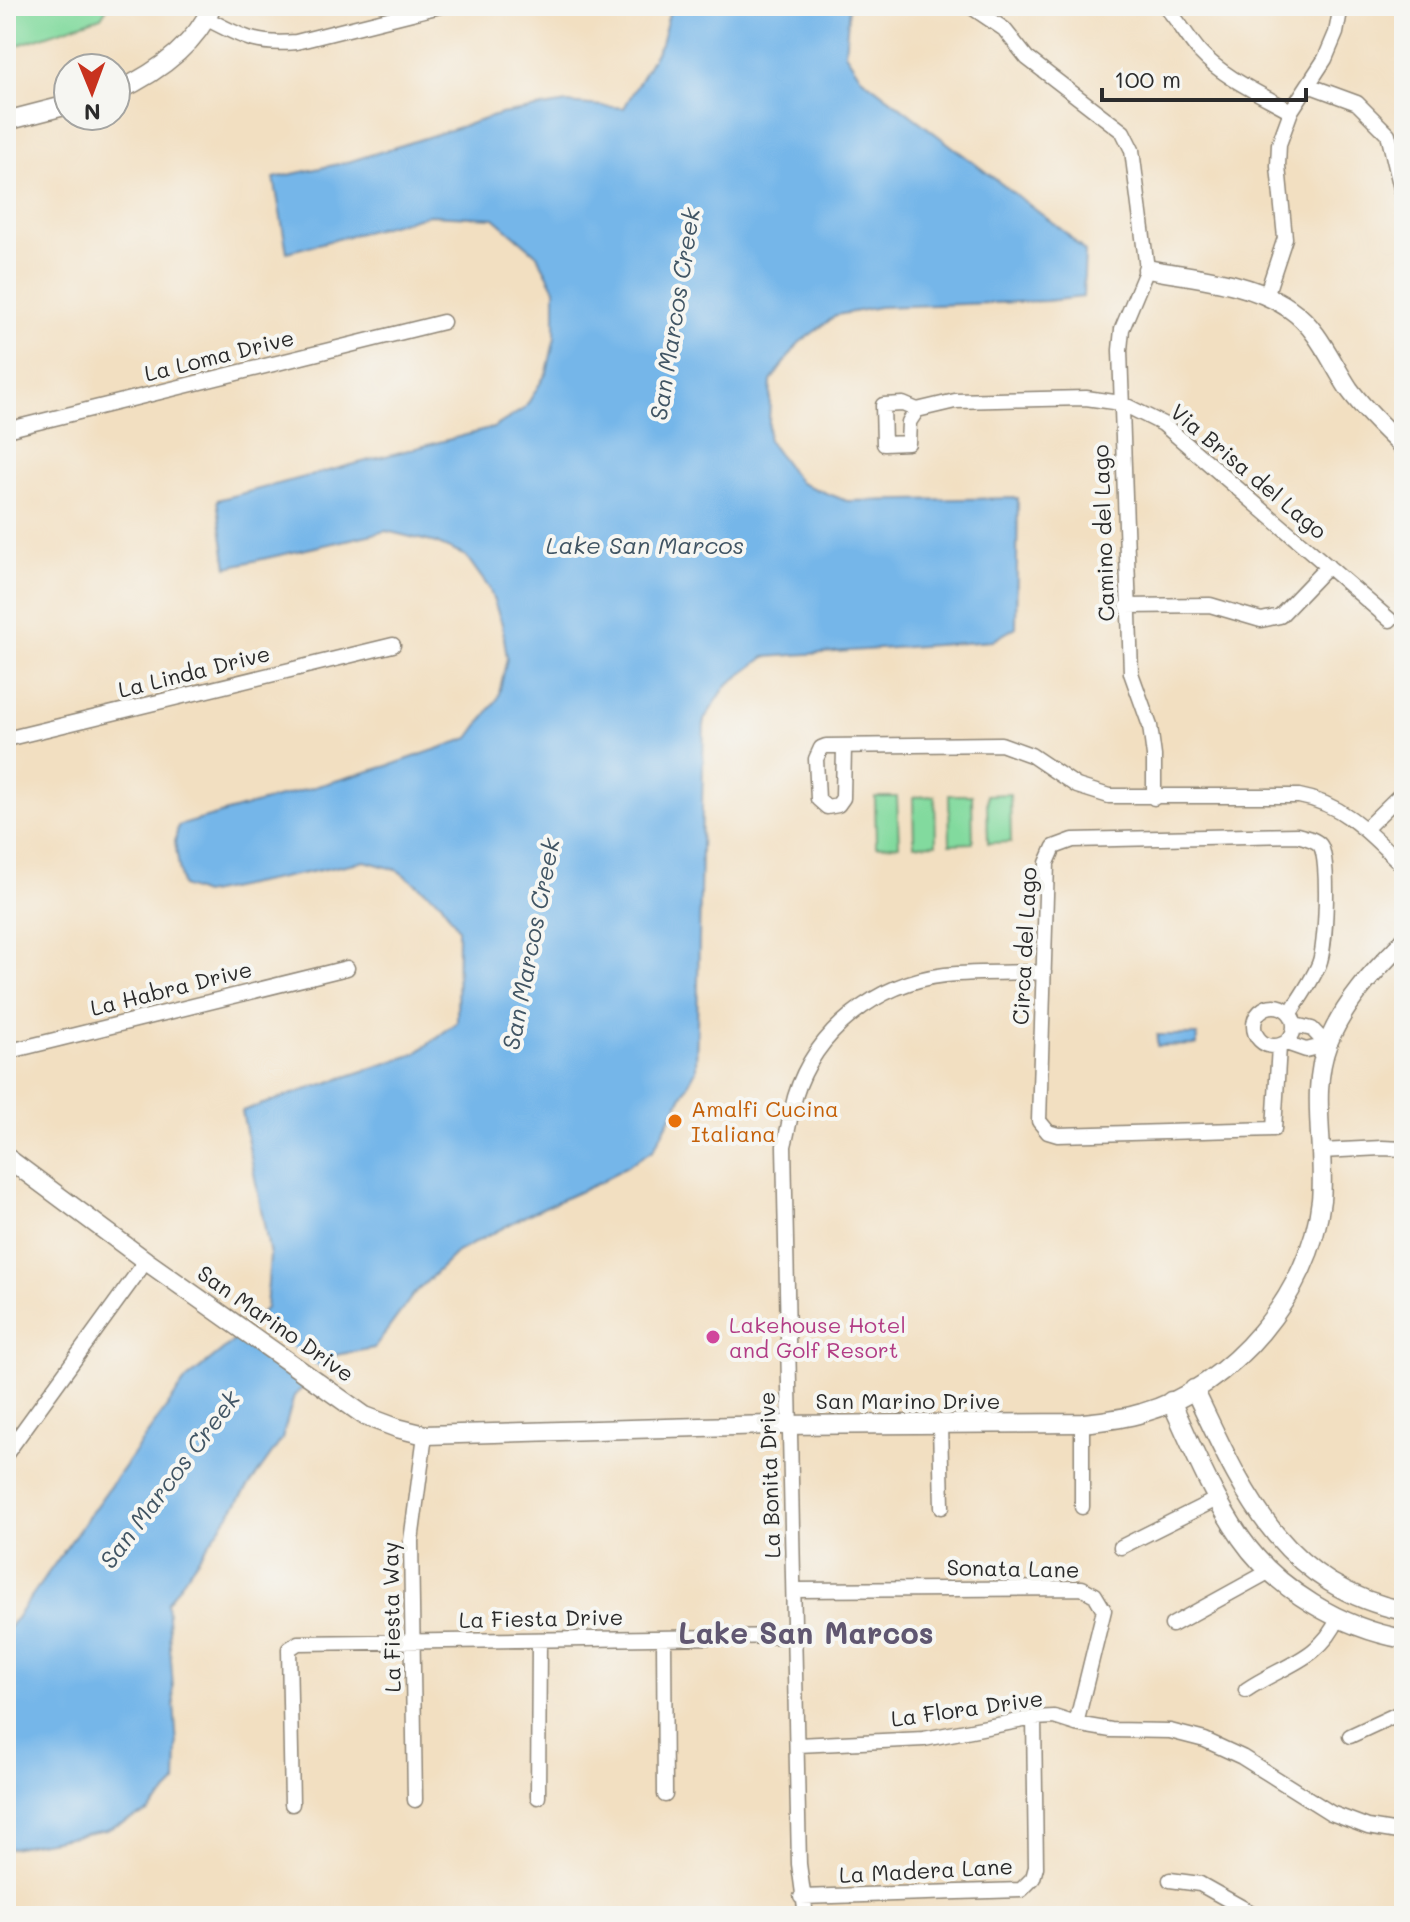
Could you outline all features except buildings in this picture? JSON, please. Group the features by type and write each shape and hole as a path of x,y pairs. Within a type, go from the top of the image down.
{"street":[{"path":"132,84 174,56 210,12 249,40 274,44 296,42 440,6"},
{"path":"970,6 1004,29 1027,58 1123,132 1132,150 1147,269 1239,287 1291,309 1311,328 1350,390 1404,448"},
{"path":"1165,6 1200,52 1230,76 1291,111"},
{"path":"1266,296 1285,238 1279,144 1291,111 1325,59 1336,33 1341,6"},
{"path":"1308,85 1357,103 1388,134 1404,201"},
{"path":"6,121 52,109"},
{"name":"Camino del Lago","path":"1147,269 1122,329 1120,350 1131,673 1150,726 1154,798"},
{"name":"La Loma Drive","path":"6,430 443,322"},
{"name":"Via Brisa del Lago","path":"917,410 955,401 1086,398 1121,403 1163,424 1390,620"},
{"path":"1127,606 1210,605 1261,620 1280,616 1328,566"},
{"name":"La Linda Drive","path":"6,739 393,645"},
{"path":"844,746 1001,744 1031,755 1077,786 1109,796 1299,796 1316,799 1344,811 1404,867"},
{"path":"1365,829 1404,791"},
{"name":"Circa del Lago","path":"1297,835 1320,845 1325,859 1325,946 1292,1019 1294,1032 1282,1044 1274,1129 1058,1135 1048,1132 1039,1121 1047,863 1054,847 1073,840 1297,835"},
{"name":"San Marino Drive","path":"6,1157 146,1261 365,1416 425,1435 789,1425 1082,1423 1145,1413 1212,1379 1256,1339 1276,1314 1305,1259 1318,1220 1322,1181 1320,1079 1327,1045 1349,1003 1404,941"},
{"name":"La Habra Drive","path":"6,1052 347,968"},
{"name":"La Bonita Drive","path":"806,1916 801,1897 784,1146 796,1095 831,1033 861,1005 903,984 943,976 1044,972"},
{"path":"1273,1006 1285,1009 1292,1019 1312,1029 1327,1045 1306,1050 1282,1044 1266,1045 1260,1041 1254,1022 1261,1011 1273,1006"},
{"path":"1321,1151 1404,1149"},
{"path":"6,1454 146,1261"},
{"path":"1194,1389 1247,1495 1283,1544 1331,1584 1366,1600 1404,1611"},
{"path":"1171,1401 1217,1499 1242,1540 1270,1571 1316,1606 1338,1618 1404,1639"},
{"path":"1082,1423 1082,1507"},
{"path":"940,1424 942,1507"},
{"name":"La Fiesta Way","path":"415,1800 411,1541 425,1435"},
{"path":"1121,1547 1217,1499"},
{"path":"1172,1625 1270,1571"},
{"name":"Sonata Lane","path":"795,1590 1082,1588 1095,1595 1104,1610 1076,1724"},
{"path":"1246,1690 1312,1653 1332,1634 1338,1618"},
{"name":"La Fiesta Drive","path":"292,1804 289,1649 298,1643 795,1636"},
{"path":"664,1639 665,1795"},
{"path":"538,1797 539,1640"},
{"path":"1350,1736 1404,1711"},
{"name":"La Flora Drive","path":"798,1745 924,1739 1054,1717 1111,1730 1170,1731 1205,1740 1242,1757 1331,1813 1368,1827 1404,1833"},
{"name":"La Madera Lane","path":"801,1897 1021,1890 1033,1878 1036,1867 1034,1718"},
{"path":"1170,1880 1200,1884 1257,1916"}],"green space":[{"path":"6,6 108,6 101,17 6,49"},
{"path":"1010,794 1011,842 988,843 987,795"},
{"path":"949,795 972,795 973,843 950,844"},
{"path":"935,796 936,844 914,845 913,797"},
{"path":"875,797 897,797 899,845 876,846"}],"water":[{"name":"Lake San Marcos","path":"671,6 849,6 845,53 861,77 1066,233 1085,252 1083,297 879,307 837,315 799,343 771,381 768,440 800,483 847,501 1018,498 1016,627 992,641 765,657 726,686 704,720 696,1070 653,1150 601,1182 529,1214 457,1252 413,1295 374,1348 336,1355 294,1396 282,1439 167,1603 177,1746 176,1784 148,1812 106,1830 6,1849 6,1632 186,1380 227,1347 266,1308 270,1255 242,1111 415,1054 457,1022 458,928 441,902 397,870 365,861 203,894 182,886 175,842 178,826 391,765 469,738 498,698 507,658 502,624 489,588 466,556 436,543 386,531 227,567 217,500 493,428 525,408 547,372 555,337 555,289 537,255 494,218 429,215 287,252 274,178 348,162 501,114 567,103 624,108 661,44"},
{"path":"1157,1035 1197,1035 1197,1045 1157,1046"}],"pier":[{"path":"251,1318 325,1371 308,1388 234,1334"}],"place":[{"name":"Amalfi Cucina Italiana","path":"675,1121"},
{"name":"Lakehouse Hotel and Golf Resort","path":"713,1337"}],"district":[{"name":"Lake San Marcos","path":"806,1632"}],"water label":[{"name":"San Marcos Creek","path":"674,314"},
{"name":"San Marcos Creek","path":"530,944"},
{"name":"San Marcos Creek","path":"169,1479"}]}
